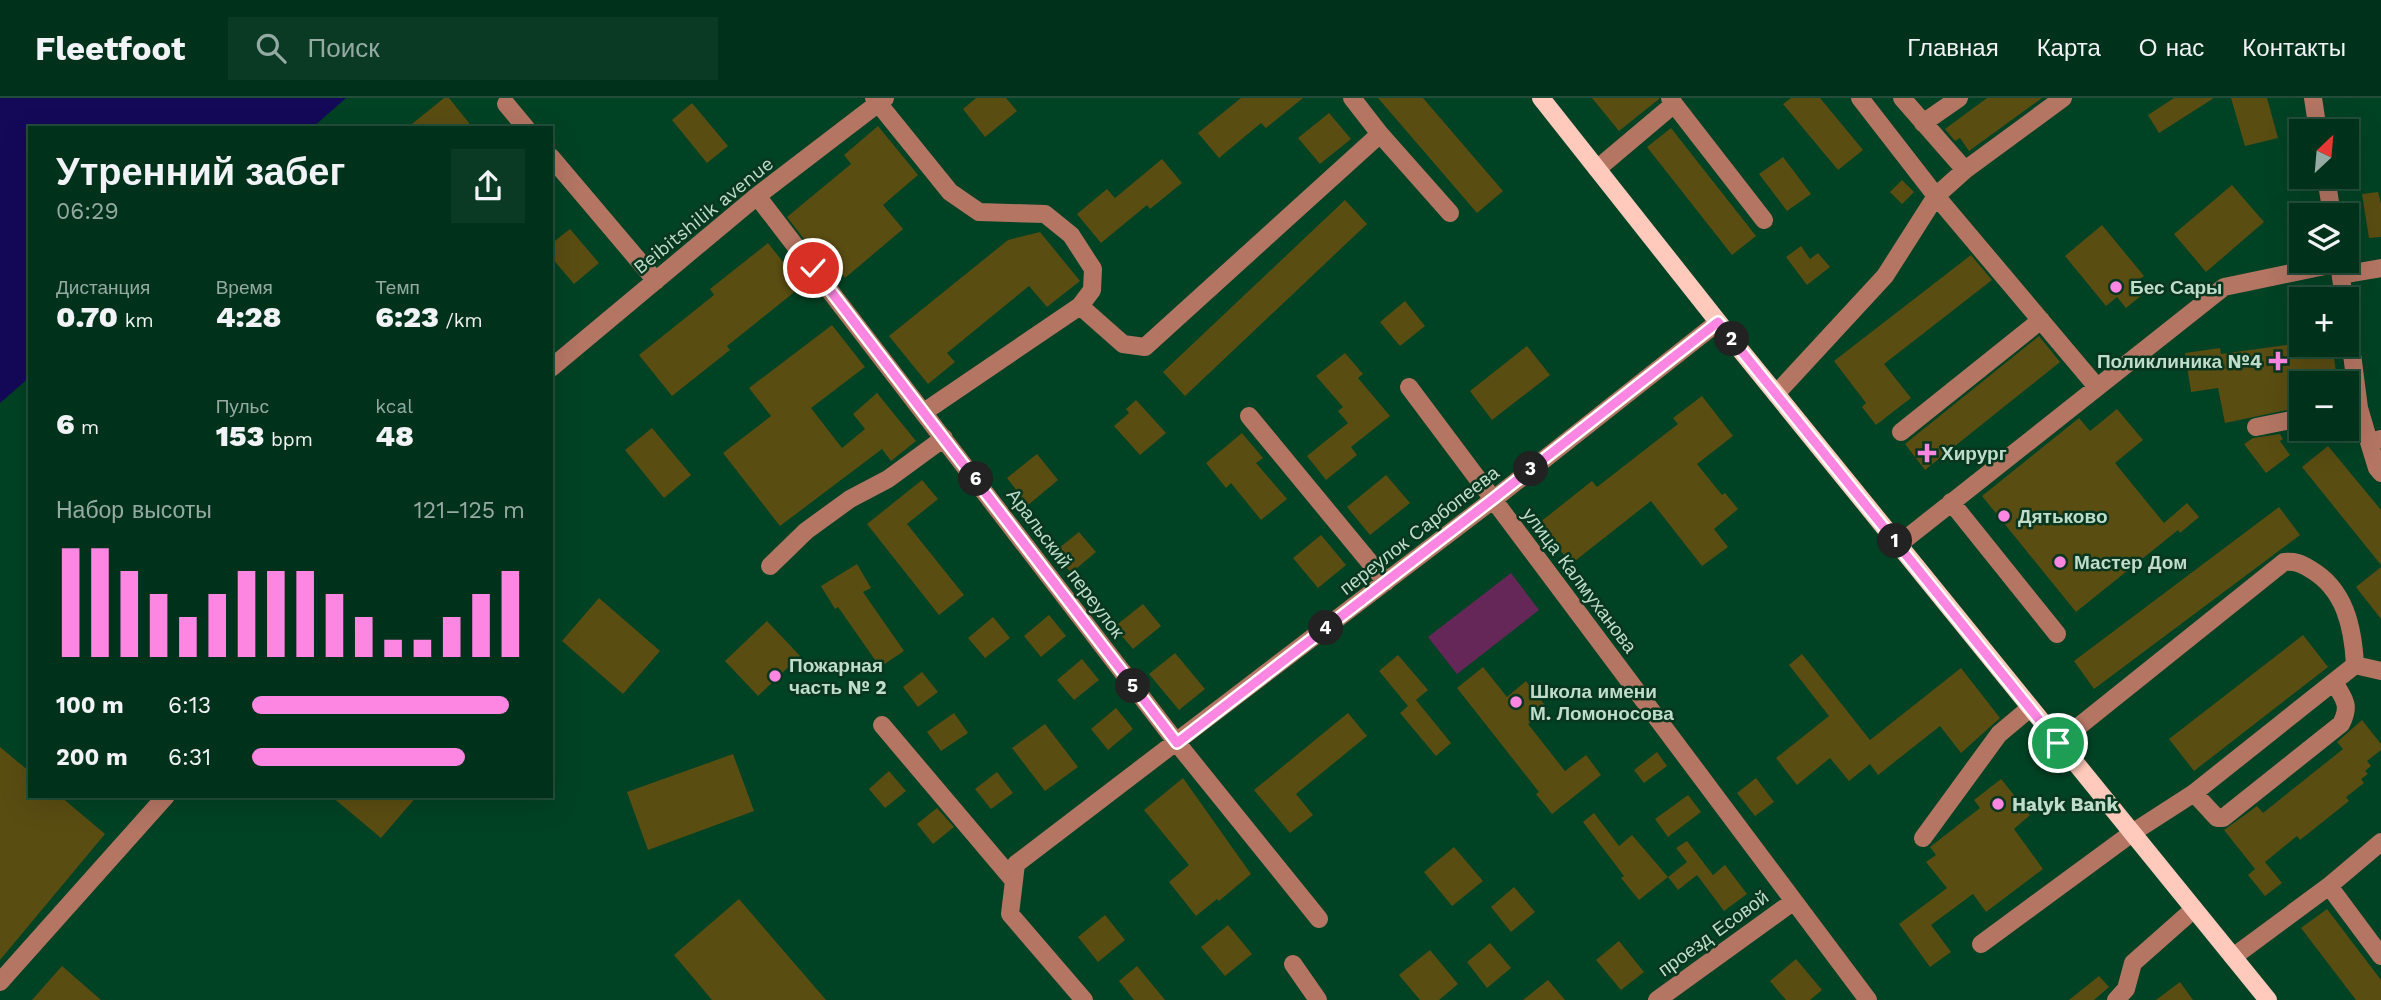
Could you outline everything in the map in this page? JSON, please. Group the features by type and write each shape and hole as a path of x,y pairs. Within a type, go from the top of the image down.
{"main road":[{"path":"1542,100 2029,708 2268,1000"}],"street":[{"path":"1352,98 1450,213"},
{"path":"1860,98 1936,197 2097,387"},
{"path":"1902,98 1965,170"},
{"path":"1923,123 1959,98"},
{"path":"1776,394 1885,276 1936,197 1965,170 2063,98"},
{"path":"2313,98 2316,119"},
{"path":"879,100 950,192 979,212 1045,214 1071,235 1093,269 1092,290 1080,306 924,412"},
{"name":"Beibitshilik avenue","path":"553,366 757,196 879,100"},
{"path":"1597,169 1672,101 1764,220"},
{"path":"506,104 524,126"},
{"path":"1080,306 1123,344 1145,347 1380,134"},
{"path":"553,159 656,281"},
{"name":"Аральский переулок","path":"757,196 1177,743 1319,919"},
{"path":"2359,267 2381,268"},
{"path":"1898,545 2224,287 2301,273"},
{"path":"1901,432 2041,320"},
{"name":"переулок Сарбопеева","path":"1084,1000 1010,914 1016,864 1177,743 1718,322"},
{"name":"улица Калмуханова","path":"1409,387 1868,1000"},
{"path":"1249,416 1385,582"},
{"path":"2359,417 2375,440 2377,468 2381,473"},
{"path":"2256,427 2289,420"},
{"path":"770,566 806,531 850,499 888,479 944,438"},
{"path":"1951,502 2057,634"},
{"path":"2058,743 2284,562 2295,561 2323,577 2344,604 2354,636 2355,665"},
{"path":"2355,665 2381,671"},
{"path":"1981,944 2132,833 2193,793 2355,665"},
{"path":"2193,793 2217,818 2223,818 2341,723 2347,713 2346,703 2333,682"},
{"path":"1923,838 1999,734 2029,708"},
{"path":"882,725 1014,881"},
{"path":"0,982 164,798"},
{"path":"2233,957 2329,886 2381,842"},
{"path":"2329,886 2381,956"},
{"name":"проезд Есовой","path":"1657,1000 1794,901"},
{"path":"2116,1000 2126,989 2133,963 2194,909"},
{"path":"1293,964 1318,1000"}],"shaded area":[{"path":"0,98 346,98 314,126 28,126 28,379 0,403"},
{"path":"1511,573 1539,610 1457,674 1428,637"}],"building":[{"path":"444,98 449,98 471,126 409,126"},
{"path":"976,98 1006,98 1017,111 985,137 963,109"},
{"path":"1241,98 1303,98 1266,128 1261,123 1219,158 1198,133"},
{"path":"1378,98 1423,98 1503,191 1477,213"},
{"path":"1592,98 1659,98 1659,99 1619,131"},
{"path":"1791,98 1820,98 1863,150 1838,170 1783,104"},
{"path":"1987,98 2042,98 1969,151 1960,138 1955,141 1945,129"},
{"path":"2174,98 2214,98 2159,133 2148,115"},
{"path":"2231,98 2267,98 2278,138 2245,146"},
{"path":"692,103 728,146 707,163 672,120"},
{"path":"1329,113 1351,139 1320,164 1298,138"},
{"path":"878,126 918,175 883,205 903,229 845,278 815,242 810,247 787,217 851,164 844,155"},
{"path":"1671,128 1756,236 1732,255 1647,147"},
{"path":"1783,157 1811,194 1787,211 1759,174"},
{"path":"1162,159 1182,183 1150,209 1147,205 1101,243 1077,214 1107,189 1115,198"},
{"path":"1902,180 1914,192 1902,204 1890,192"},
{"path":"2232,185 2264,222 2206,272 2174,234"},
{"path":"2378,192 2381,204 2381,237 2369,238 2362,194"},
{"path":"1345,200 1367,224 1185,396 1163,372"},
{"path":"2102,225 2144,276 2133,284 2142,295 2126,308 2117,297 2106,306 2065,256"},
{"path":"570,229 599,263 574,284 553,259 553,242"},
{"path":"1040,232 1080,281 1047,307 1029,286 947,353 955,362 928,384 889,336 1008,240"},
{"path":"768,243 802,286 727,346 730,350 672,396 639,355 714,295 710,289"},
{"path":"1801,246 1810,259 1818,253 1830,267 1807,285 1786,257"},
{"path":"1971,255 1992,280 1884,364 1911,398 1876,425 1862,407 1866,403 1834,361"},
{"path":"1405,301 1425,326 1400,346 1380,322"},
{"path":"832,325 865,367 811,408 842,448 865,429 853,414 877,393 916,441 891,461 882,449 780,526 723,453 771,416 749,388"},
{"path":"2039,336 2060,362 1925,470 1905,444"},
{"path":"2289,345 2289,357 2334,357 2336,371 2289,371 2289,410 2225,423 2218,388 2191,392 2185,353 2220,348 2221,354"},
{"path":"1527,346 1550,375 1492,420 1470,391"},
{"path":"1345,353 1363,374 1358,378 1390,416 1351,447 1357,455 1326,480 1307,456 1348,423 1338,411 1343,407 1316,376"},
{"path":"1702,396 1733,436 1697,464 1722,495 1725,493 1738,509 1714,529 1728,547 1702,566 1651,501 1571,564 1539,523 1592,481 1597,487 1678,424 1673,418"},
{"path":"1136,400 1166,433 1140,455 1114,426 1129,413 1126,409"},
{"path":"2117,409 2143,440 2115,463 2164,523 2187,503 2199,517 2180,533 2178,530 2076,612 1982,496 2079,418 2090,431"},
{"path":"652,428 691,475 664,498 625,450"},
{"path":"1242,433 1263,458 1256,463 1287,499 1261,520 1231,483 1226,488 1206,463"},
{"path":"2280,434 2283,439 2280,441 2290,455 2266,473 2244,444 2253,438"},
{"path":"2328,446 2381,510 2381,565 2302,467"},
{"path":"1037,454 1058,480 1028,505 1007,478"},
{"path":"1386,475 1410,503 1370,535 1347,507"},
{"path":"922,480 938,499 907,524 964,595 939,615 867,524"},
{"path":"2279,507 2300,535 2094,689 2074,661"},
{"path":"1079,532 1096,552 1071,573 1054,552"},
{"path":"1321,535 1346,565 1318,588 1293,558"},
{"path":"857,564 871,588 863,592 904,651 880,667 838,607 835,609 821,586"},
{"path":"2381,567 2381,619 2356,587"},
{"path":"599,598 660,651 623,694 562,641"},
{"path":"1143,604 1161,626 1133,649 1114,627"},
{"path":"1049,615 1066,636 1041,657 1024,636"},
{"path":"993,617 1010,638 985,658 968,638"},
{"path":"767,621 800,656 758,696 725,661"},
{"path":"2303,635 2328,667 2194,771 2169,739"},
{"path":"1175,653 1205,689 1179,710 1149,674"},
{"path":"1802,654 1870,740 1961,668 2000,718 1961,753 1940,726 1878,775 1870,764 1849,781 1830,758 1797,785 1776,758 1829,716 1789,665"},
{"path":"1398,655 1428,690 1416,700 1451,743 1436,756 1400,713 1408,706 1379,671"},
{"path":"1082,659 1099,680 1074,700 1057,680"},
{"path":"1483,667 1507,697 1526,681 1548,709 1528,724 1565,771 1586,755 1601,775 1552,814 1536,794 1539,792 1457,688"},
{"path":"922,672 938,692 918,707 903,687"},
{"path":"1116,708 1133,729 1108,750 1091,729"},
{"path":"954,713 968,733 941,751 927,732"},
{"path":"1348,713 1367,736 1296,794 1313,815 1290,833 1254,790"},
{"path":"2362,720 2381,744 2381,750 2367,761 2371,766 2365,771 2368,774 2361,779 2364,783 2346,797 2349,801 2300,840 2297,836 2265,862 2282,883 2265,896 2248,875 2255,869 2224,830 2257,806 2263,813 2343,749 2337,742"},
{"path":"1045,724 1078,767 1045,791 1012,748"},
{"path":"0,747 28,770 28,798 62,798 105,834 0,960"},
{"path":"1657,752 1667,766 1644,783 1634,770"},
{"path":"733,754 754,811 648,850 627,792"},
{"path":"889,771 906,791 885,808 869,789"},
{"path":"997,772 1013,793 991,809 975,789"},
{"path":"1183,778 1251,874 1196,916 1169,882 1189,865 1144,810"},
{"path":"1756,778 1774,802 1755,816 1737,793"},
{"path":"2001,779 2030,815 2014,829 2043,869 1986,912 1973,894 1931,925 1951,952 1930,967 1899,924 1947,888 1926,862 1936,855 1930,847 1980,808 1974,800"},
{"path":"1688,795 1701,812 1668,837 1655,819"},
{"path":"333,798 415,798 381,838"},
{"path":"937,808 954,827 933,844 917,824"},
{"path":"1594,813 1619,846 1632,835 1668,877 1639,900 1583,822"},
{"path":"1687,841 1713,875 1725,865 1747,894 1724,911 1697,875 1678,890 1668,877 1687,862 1676,848"},
{"path":"1454,847 1483,881 1452,906 1424,872"},
{"path":"1514,887 1535,912 1511,932 1491,907"},
{"path":"739,899 826,1000 712,1000 674,955"},
{"path":"2327,909 2381,980 2381,1000 2356,1000 2301,928"},
{"path":"1105,915 1125,940 1098,962 1078,937"},
{"path":"1228,925 1252,954 1225,976 1201,947"},
{"path":"1619,941 1644,972 1621,990 1596,960"},
{"path":"1490,943 1511,968 1487,988 1467,962"},
{"path":"1430,950 1458,984 1439,1000 1420,1000 1399,975"},
{"path":"1796,959 1822,990 1810,1000 1786,1000 1770,981"},
{"path":"62,966 101,1000 32,1000"},
{"path":"1137,966 1165,1000 1134,1000 1119,981"},
{"path":"2099,976 2109,987 2094,1000 2069,1000"},
{"path":"1548,980 1565,1000 1523,1000"},
{"path":"2180,982 2193,1000 2156,1000"}],"place":[{"name":"Бес Сары","path":"2116,287"},
{"name":"Поликлиника №4","path":"2278,361"},
{"name":"Хирург","path":"1927,453"},
{"name":"Дятьково","path":"2004,516"},
{"name":"Мастер Дом","path":"2060,562"},
{"name":"Пожарная часть № 2","path":"775,676"},
{"name":"Школа имени М. Ломоносова","path":"1516,702"},
{"name":"Halyk Bank","path":"1998,804"}],"route":[{"path":"813,268 1177,743 1718,322 2058,743"}]}
